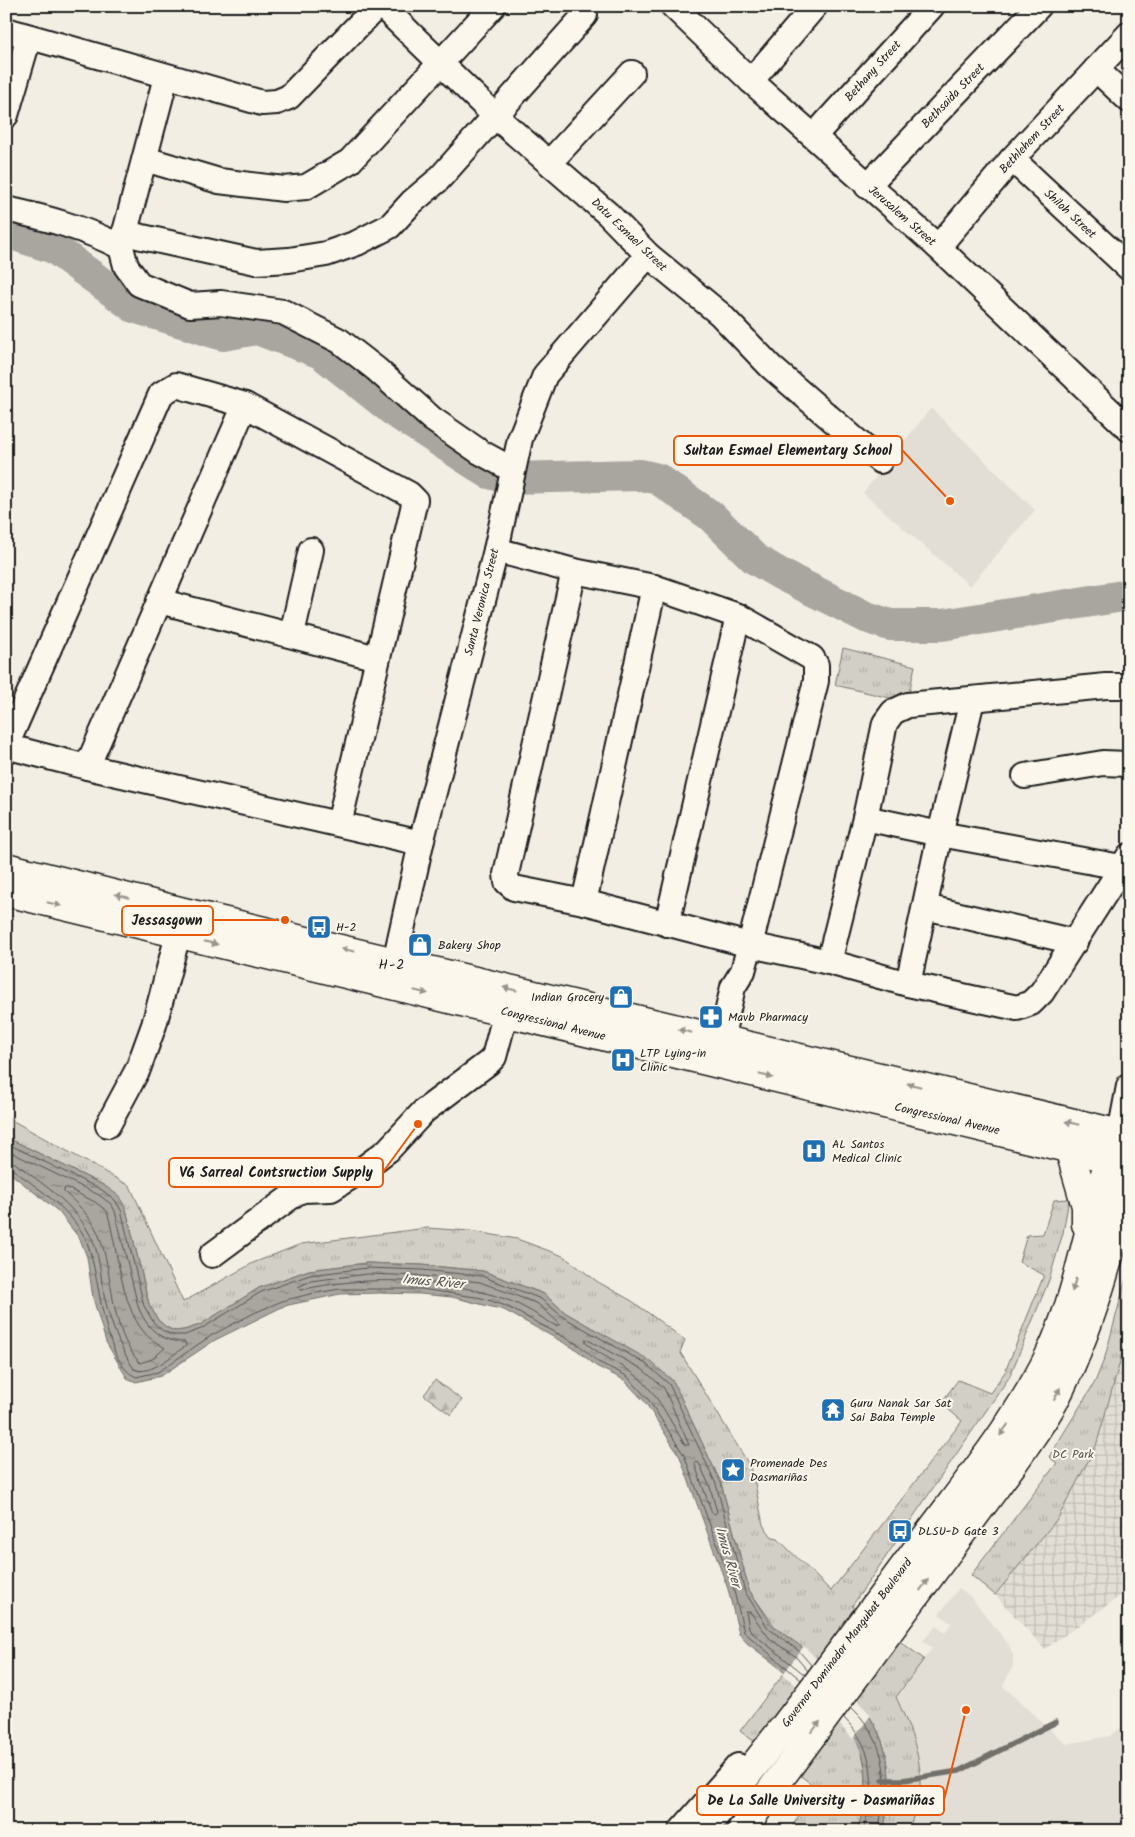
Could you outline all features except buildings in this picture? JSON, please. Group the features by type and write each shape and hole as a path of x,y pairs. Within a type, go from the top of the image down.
{"main road":[{"name":"Congressional Avenue","path":"6,867 182,924"},
{"name":"Congressional Avenue","path":"6,892 182,924 1122,1148"},
{"name":"Congressional Avenue","path":"393,973 506,1012 724,1053 1069,1148 1122,1148"},
{"path":"1069,1148 1086,1206 1087,1238"},
{"name":"Governor Dominador Mangubat Boulevard","path":"877,1625 1032,1387 1050,1355 1066,1311 1087,1238 1122,1148"},
{"name":"Governor Dominador Mangubat Boulevard","path":"702,1831 777,1758 877,1625 1012,1465 1053,1402 1090,1319 1111,1252 1129,1180"},
{"name":"Governor Dominador Mangubat Boulevard","path":"741,1831 777,1758"}],"street":[{"path":"145,159 218,181 284,189 306,187 350,162 493,6"},
{"name":"Jerusalem Street","path":"673,6 751,81 814,136 867,186 938,247 1129,429"},
{"name":"Bethany Street","path":"814,136 932,6"},
{"name":"Bethsaida Street","path":"867,186 1039,6"},
{"path":"6,30 262,103 277,102 289,97 387,8"},
{"name":"Datu Esmael Street","path":"387,8 495,116 608,214 648,255 720,314 771,367 880,461"},
{"path":"751,81 807,9"},
{"path":"6,209 123,240 256,262 289,260 326,254 390,226 412,202 438,180 584,15"},
{"name":"Bethlehem Street","path":"938,247 1012,159 1129,34"},
{"path":"6,115 29,37"},
{"path":"1096,70 1129,100"},
{"path":"550,162 632,73"},
{"path":"166,77 123,240 126,266 139,284 190,304 221,303 282,312 340,341 376,369 432,419 480,452 510,480"},
{"name":"Shiloh Street","path":"1012,159 1129,268"},
{"name":"Santa Veronica Street","path":"393,973 421,843 496,550 520,439 545,375 648,255"},
{"path":"339,824 416,500 409,494 245,405 176,385 162,394 8,739 9,744 13,748 87,767 421,843"},
{"path":"87,767 245,405"},
{"path":"292,634 311,550"},
{"path":"496,550 574,571 654,587 738,616 812,658 816,665 816,682 743,971 744,990 724,1053"},
{"path":"574,571 506,874 507,882 514,888 584,902 750,945 829,962 908,984 1017,1008 1031,1003 1042,992 1125,861 940,834 865,818"},
{"path":"584,902 654,587"},
{"path":"159,601 292,634 377,658"},
{"path":"667,924 738,616"},
{"path":"829,962 865,818 885,723 893,712 908,705 1106,686 1129,686"},
{"path":"908,984 940,834 972,700"},
{"path":"1025,776 1103,763 1129,764"},
{"path":"925,907 1075,942"},
{"path":"108,1125 138,1069 154,1025 182,924"},
{"path":"212,1255 296,1193 303,1190 331,1189 388,1150 424,1111 494,1057 506,1012"},
{"path":"1122,1148 1129,1086"},
{"name":"Governor Dominador Mangubat Boulevard","path":"682,1831 742,1762 777,1758 756,1831"}],"shaded area":[{"path":"931,408 1035,510 970,586 863,493"},
{"path":"1129,1330 1129,1590 1045,1649 995,1595 1058,1518 1096,1446"},
{"path":"959,1588 971,1597 1009,1645 1013,1655 1013,1666 1003,1686 1066,1744 1110,1736 1129,1722 1129,1831 909,1831 910,1825 896,1697 932,1648 923,1641 936,1626 945,1633 951,1623 939,1614"}],"green space":[{"path":"843,648 915,666 907,702 835,685"},
{"name":"Promenade Des Dasmariñas","path":"6,1117 130,1186 183,1302 253,1263 301,1244 427,1228 470,1231 517,1239 563,1256 598,1282 632,1301 685,1340 680,1352 748,1463 754,1478 763,1525 773,1538 778,1539 831,1591 962,1421 941,1403 958,1380 990,1393 1005,1372 1044,1275 1019,1262 1027,1235 1043,1234 1054,1200 1069,1199 1063,1233 1049,1280 1010,1376 852,1606 924,1659 896,1697 913,1740 919,1762 920,1785 909,1831 884,1831 889,1773 884,1746 870,1717 778,1631 749,1590 721,1483 673,1381 661,1371 566,1313 544,1294 483,1271 422,1265 367,1263 309,1270 259,1288 200,1325 175,1331 166,1327 158,1320 149,1304 126,1209 105,1186 6,1137"},
{"name":"DC Park","path":"1129,1267 1129,1330 1096,1446 1058,1518 995,1595 971,1575 1057,1463 1049,1457 1095,1382 1105,1357"},
{"path":"435,1380 462,1400 451,1415 424,1395"},
{"path":"785,1672 855,1737 860,1748 866,1783 863,1808 857,1831 789,1831 817,1788 740,1731"}],"water":[{"name":"Imus River","path":"6,1137 105,1186 119,1196 126,1209 149,1304 158,1320 174,1331 200,1325 259,1288 309,1270 367,1263 422,1265 483,1271 544,1294 566,1313 649,1360 673,1381 721,1483 749,1590 772,1625 803,1648 870,1717 878,1732 884,1746 889,1772 884,1831 857,1831 863,1808 866,1783 863,1759 855,1737 785,1672 747,1643 739,1634 728,1589 680,1457 645,1402 624,1380 596,1366 577,1350 504,1310 452,1297 380,1293 340,1294 284,1306 215,1340 161,1376 136,1382 127,1378 106,1342 93,1298 87,1257 80,1239 58,1211 6,1170"}],"pier":[{"path":"804,1646 871,1715 853,1739 783,1674"}],"waterway":[{"path":"6,232 54,248 134,307 223,335 257,329 321,353 395,412 489,473 509,478 641,475 658,479 711,516 755,559 782,575 866,617 890,625 942,625 1129,595"},
{"path":"883,1780 903,1780 959,1771 1056,1722"}],"place":[{"name":"Sultan Esmael Elementary School","path":"950,501"},
{"name":"Jessasgown","path":"285,920"},
{"name":"H-2","path":"319,927"},
{"name":"Bakery Shop","path":"420,945"},
{"name":"Indian Grocery","path":"621,997"},
{"name":"Mavb Pharmacy","path":"711,1017"},
{"name":"LTP Lying-in Clinic","path":"623,1060"},
{"name":"VG Sarreal Contsruction Supply","path":"418,1124"},
{"name":"AL Santos Medical Clinic","path":"814,1151"},
{"name":"Guru Nanak Sar Sat Sai Baba Temple","path":"833,1410"},
{"name":"Promenade Des Dasmariñas","path":"733,1470"},
{"name":"DLSU-D Gate 3","path":"900,1531"},
{"name":"De La Salle University - Dasmariñas","path":"966,1710"}],"district":[{"name":"H-2","path":"392,965"}]}
